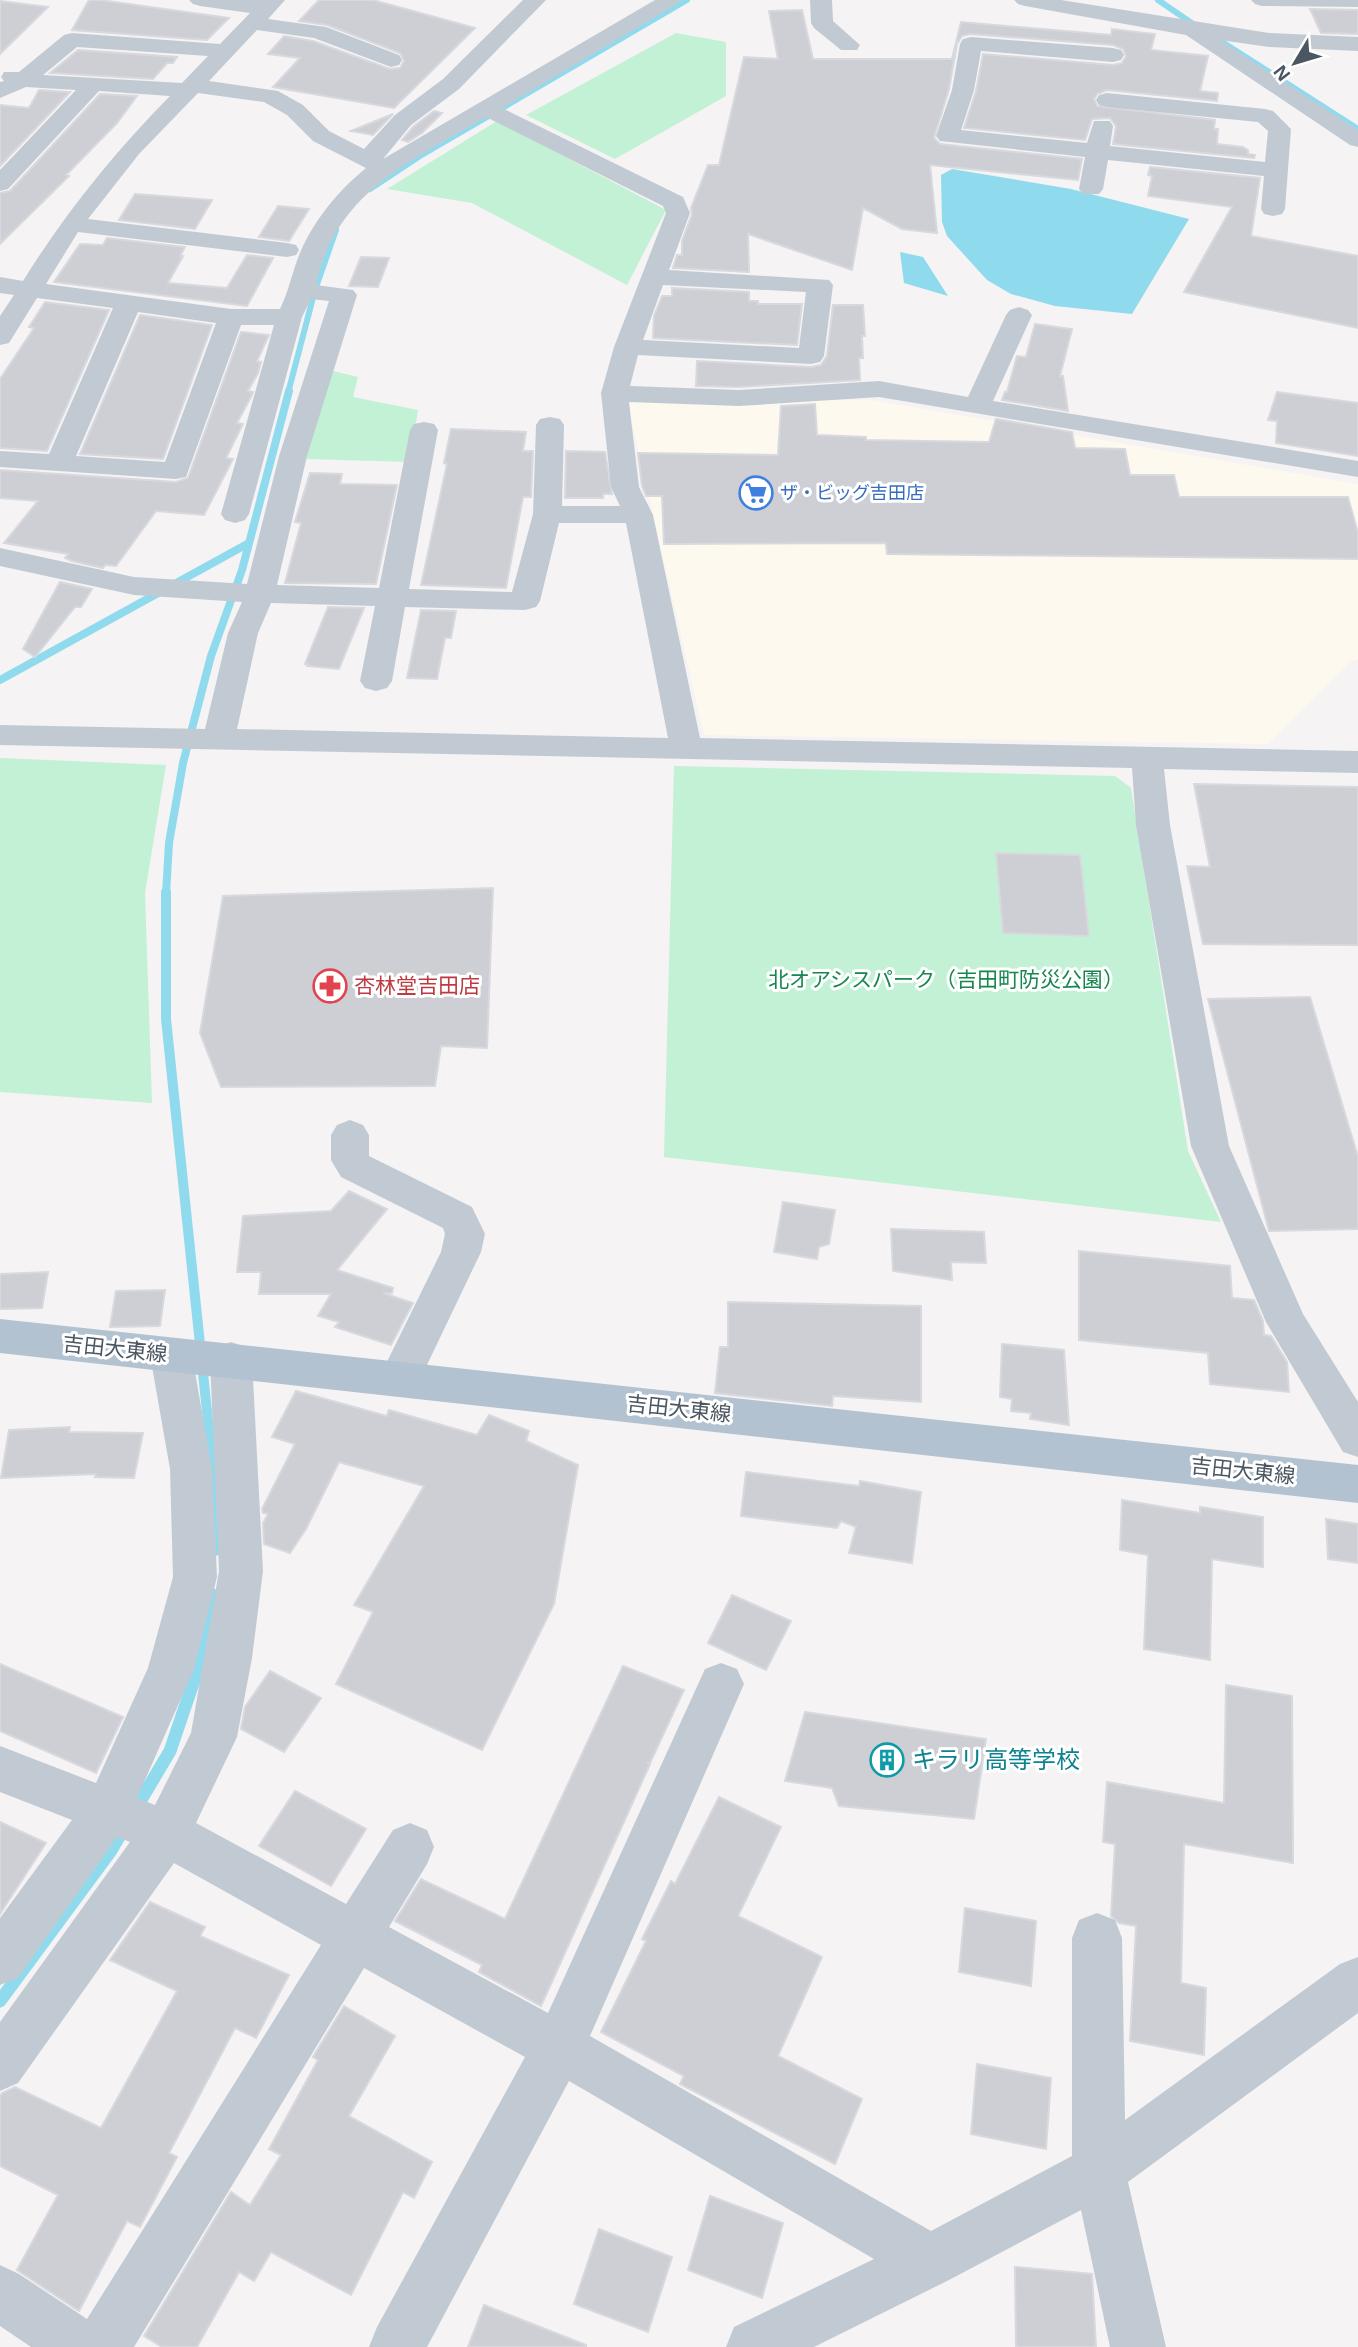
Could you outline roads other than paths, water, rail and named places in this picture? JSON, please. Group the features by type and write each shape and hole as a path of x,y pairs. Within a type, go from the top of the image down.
{"main road":[{"name":"吉田大東線","path":"0,1336 1358,1484"}],"street":[{"path":"200,0 264,10 391,60"},
{"path":"312,292 307,265 321,231 377,162 403,120 451,84 535,0"},
{"path":"0,74 23,80 190,87 270,96 295,110 321,136 377,162 494,112 670,0"},
{"path":"821,0 822,23 849,45"},
{"path":"1025,0 1192,30 1269,40 1358,44"},
{"path":"1148,0 1358,140"},
{"path":"1261,1 1316,42"},
{"path":"1261,1 1358,1"},
{"path":"0,337 71,224 131,149 264,10"},
{"path":"1091,189 1113,55 1124,18"},
{"path":"0,91 23,80 72,40 225,51"},
{"path":"1113,55 971,44 964,90 948,136 1275,170"},
{"path":"0,184 94,84"},
{"path":"1107,100 1265,116 1280,129 1273,209"},
{"path":"494,112 674,202 678,213 652,276 614,393 625,487 639,515 686,750"},
{"path":"71,224 287,250"},
{"path":"627,347 811,356 820,285 652,276"},
{"path":"0,285 231,317 289,317"},
{"path":"235,514 289,317 312,292"},
{"path":"213,740 232,690 243,633 293,456 344,295 312,292"},
{"path":"59,463 128,304"},
{"path":"977,407 1019,315"},
{"path":"0,458 176,471 231,317"},
{"path":"614,393 739,398 879,389 1358,469"},
{"path":"0,557 161,588 256,594 525,601 547,514 550,425"},
{"path":"376,681 424,430"},
{"path":"547,514 639,515"},
{"path":"0,735 1358,762"},
{"path":"1147,758 1153,825 1210,1146 1286,1322 1358,1439"},
{"path":"351,1135 350,1160 355,1166 458,1218 465,1234 461,1252 400,1378"},
{"path":"0,2065 135,1821 195,1577 191,1469 173,1355"},
{"path":"0,1960 214,1737 240,1583 228,1359"},
{"path":"397,2347 559,2047 721,1684"},
{"path":"0,1769 135,1821 559,2047 930,2261"},
{"path":"102,2347 356,1939 410,1847"},
{"path":"1097,1938 1099,2171 1138,2347"},
{"path":"754,2347 930,2261 1099,2171 1358,1982"},
{"path":"0,2293 79,2347"}],"water":[{"path":"952,169 1071,189 1189,219 1132,314 1055,306 1011,294 987,280 947,236 942,222 941,175"},
{"path":"900,252 923,257 948,296 904,283"}],"waterway":[{"path":"370,189 420,156 687,0"},
{"path":"1158,0 1199,28"},
{"path":"1219,40 1358,129"},
{"path":"288,393 315,290 336,230"},
{"path":"166,894 169,843 183,763 211,656 242,570 289,391"},
{"path":"0,680 249,543"},
{"path":"166,894 166,1019 217,1507 215,1533"},
{"path":"214,1550 215,1531"},
{"path":"135,1810 170,1751 203,1654 211,1594"},
{"path":"0,2001 110,1852 125,1827"}],"place":[{"name":"ザ・ビッグ吉田店","path":"756,493"},
{"name":"杏林堂吉田店","path":"330,986"},
{"name":"キラリ高等学校","path":"887,1760"}],"park label":[{"name":"北オアシスパーク（吉田町防災公園）","path":"946,980"}]}
